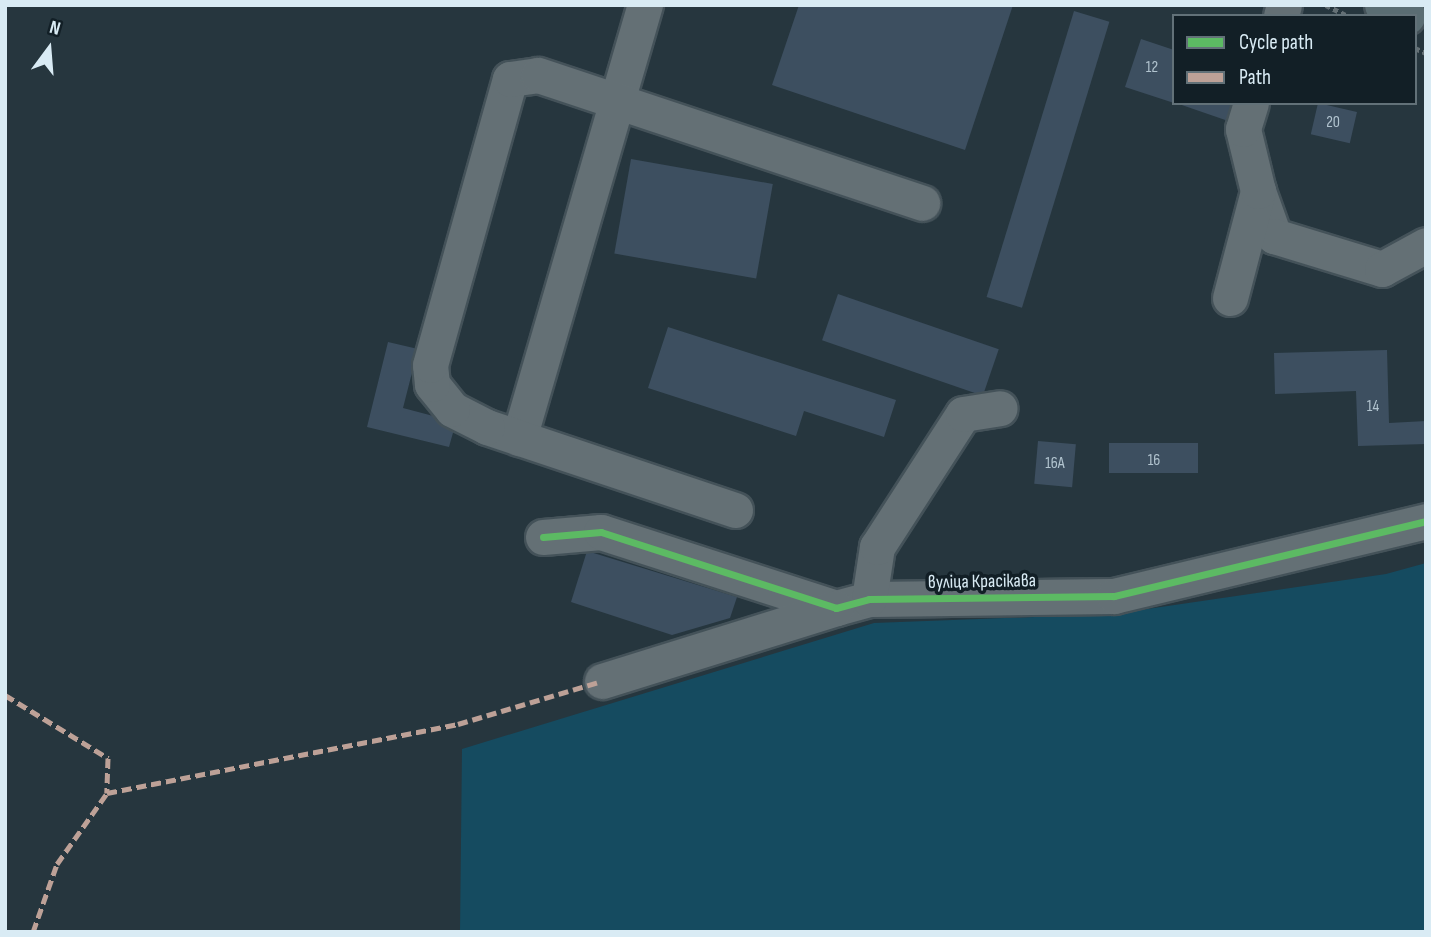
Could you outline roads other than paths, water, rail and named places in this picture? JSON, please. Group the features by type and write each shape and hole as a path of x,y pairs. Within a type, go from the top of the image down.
{"main road":[{"path":"1384,5 1403,14"}],"street":[{"path":"519,438 645,5"},
{"path":"736,510 519,438 452,409 432,384 430,365 510,79 537,75 922,203"},
{"path":"1250,105 1243,130 1258,191 1275,236 1382,269 1426,245"},
{"path":"1230,298 1258,191"},
{"path":"869,599 877,547 963,414 1000,408"},
{"name":"вуліца Красікава","path":"602,681 869,599 1114,596 1426,521"},
{"path":"543,537 601,532 836,608"}]}
